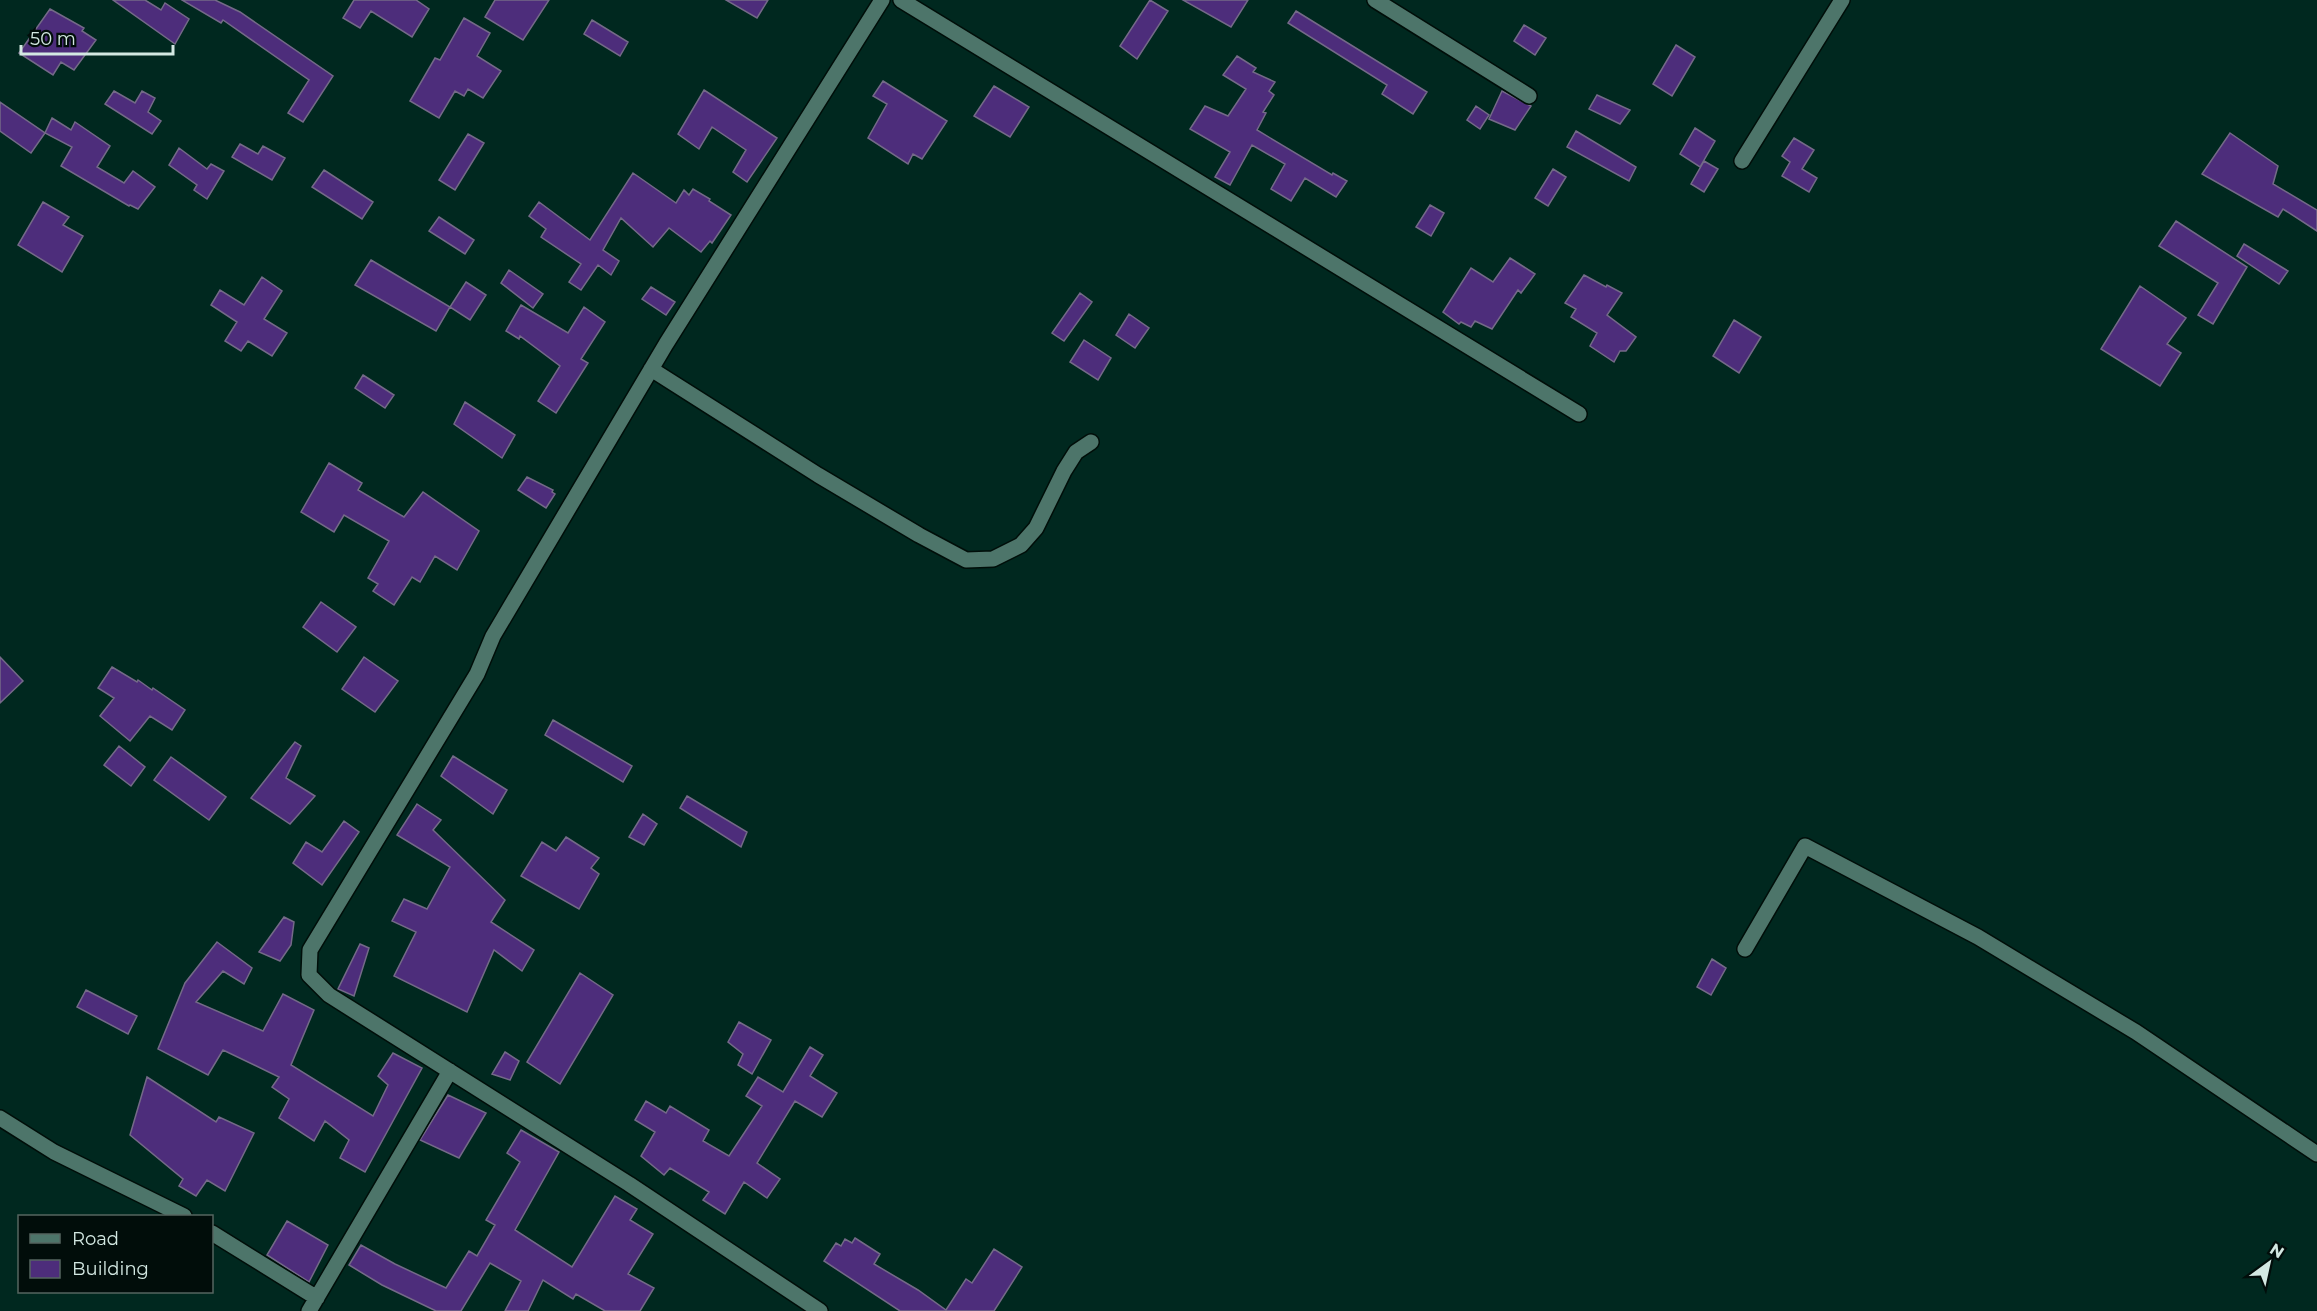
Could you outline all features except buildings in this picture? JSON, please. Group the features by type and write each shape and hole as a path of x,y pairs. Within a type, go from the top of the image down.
{"street":[{"path":"819,1311 629,1184 329,994 309,975 310,950 477,674 494,636 651,369 882,0"},
{"path":"901,0 1579,414"},
{"path":"1375,0 1528,96"},
{"path":"1742,161 1842,0"},
{"path":"651,369 818,475 966,560 993,559 1021,545 1036,528 1076,452 1091,442"},
{"path":"1745,949 1805,846 1998,949 2136,1032 2317,1154"},
{"path":"213,1234 313,1304 450,1071"},
{"path":"0,1119 54,1152 182,1215"}]}
